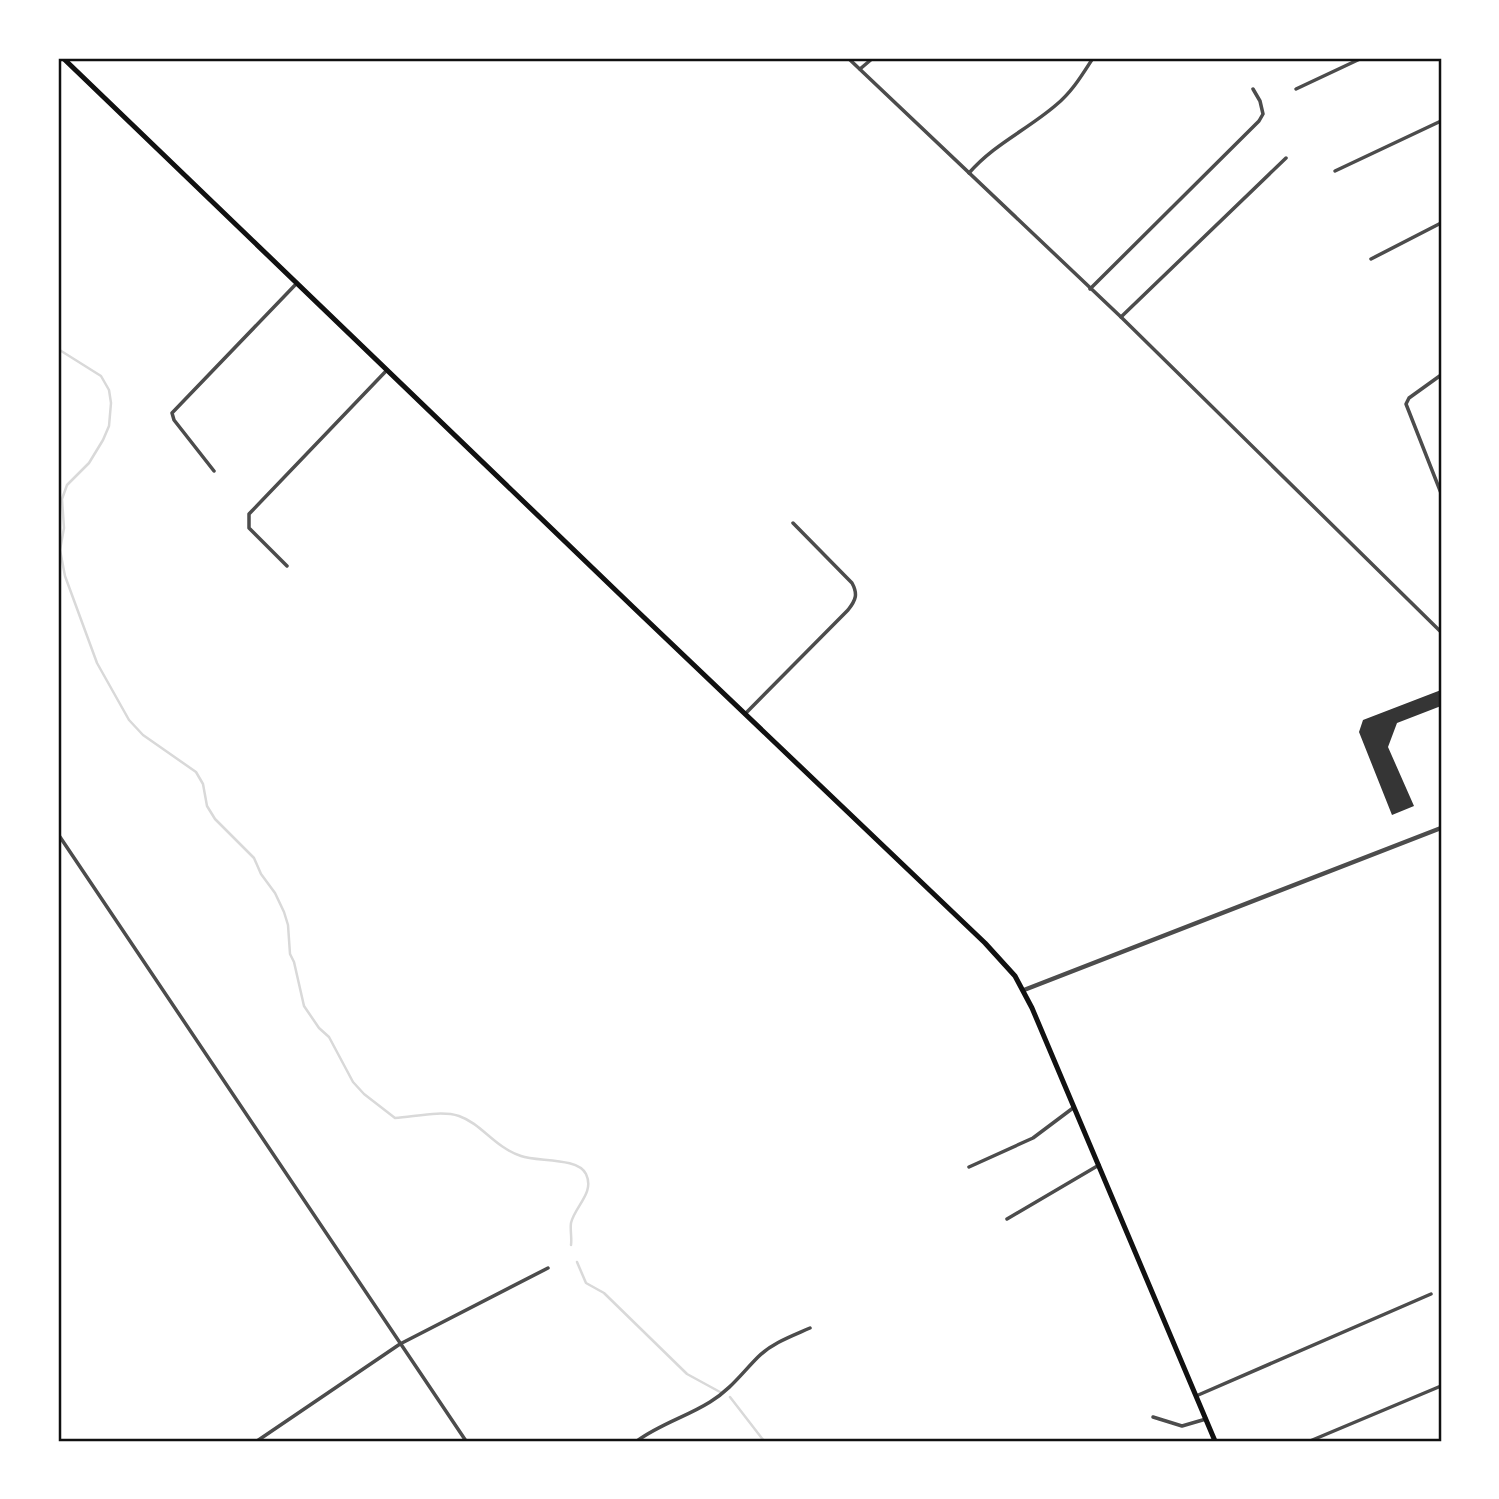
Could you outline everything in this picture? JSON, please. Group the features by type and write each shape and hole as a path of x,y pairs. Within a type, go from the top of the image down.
{"main road":[{"path":"63,58 985,943 1024,990 1215,1441"}],"street":[{"path":"848,58 1121,317 1441,632"},
{"path":"860,69 873,58"},
{"path":"969,173 982,157 998,144 1056,106 1073,89 1093,58"},
{"path":"1296,89 1362,58"},
{"path":"1090,289 1259,121 1263,114 1253,89"},
{"path":"1335,171 1441,121"},
{"path":"1121,317 1286,158"},
{"path":"1371,259 1441,223"},
{"path":"214,471 174,420 172,413 297,283"},
{"path":"287,566 249,528 249,514 387,370"},
{"path":"1441,375 1409,398 1406,404 1441,494"},
{"path":"746,714 848,610 856,597 852,583 793,523"},
{"path":"1024,990 1441,828"},
{"path":"58,834 466,1441"},
{"path":"968,1167 1032,1138 1074,1107"},
{"path":"1007,1219 1099,1165"},
{"path":"257,1441 400,1344 548,1268"},
{"path":"1196,1396 1431,1294"},
{"path":"638,1441 710,1402 739,1379 759,1356 810,1328"},
{"path":"1310,1441 1441,1387"},
{"path":"1153,1417 1182,1426 1206,1419"}],"building":[{"path":"1441,690 1441,706 1397,723 1388,747 1414,806 1392,815 1359,732 1363,720"}],"waterway":[{"path":"58,349 101,376 109,390 109,426 103,440 89,463 67,485 62,499 64,528 60,550 65,576 97,663 129,720 143,735 196,772 203,784 207,806 215,819 254,858 284,912 288,925 290,954 304,1006 319,1028 329,1037 353,1082 395,1118 452,1114 475,1124 521,1156 566,1162 582,1169 586,1174 588,1187 571,1223 571,1245"},
{"path":"577,1262 586,1283 604,1293 687,1374 720,1392"},
{"path":"730,1397 764,1441"}]}
